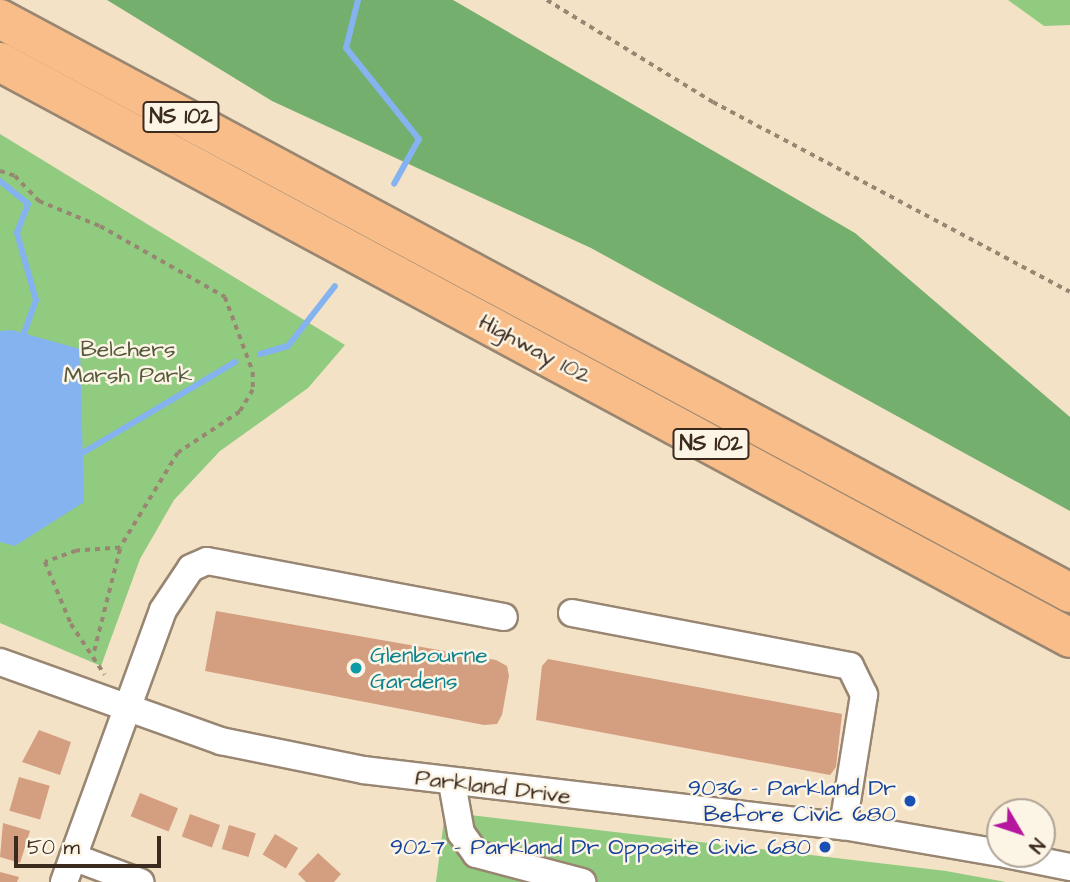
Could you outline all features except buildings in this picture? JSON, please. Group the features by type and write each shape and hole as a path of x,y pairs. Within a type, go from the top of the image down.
{"highway":[{"name":"Highway 102","path":"0,19 1070,593"},
{"name":"Highway 102","path":"0,61 1070,638"}],"street":[{"path":"64,882 163,610 191,568 207,561 504,617"},
{"path":"572,613 850,666 864,695 844,826"},
{"name":"Parkland Drive","path":"0,662 126,712 221,741 452,783 844,826 986,851"},
{"path":"452,783 461,833 475,854 582,882"},
{"path":"72,857 140,882"}],"path":[{"path":"547,0 713,102 1070,292"},
{"path":"0,172 15,176 38,201 187,271 225,297 241,330 253,390 240,412 178,453 120,548 93,652"},
{"path":"105,677 93,652 53,589 45,562 55,556 76,551 120,548"}],"green space":[{"path":"107,0 453,0 855,233 1070,417 1070,511 591,248 272,101"},
{"path":"1008,0 1070,0 1070,25 1044,26"},
{"name":"Belchers Marsh Park","path":"0,134 345,345 308,388 220,451 174,500 140,559 101,666 0,623"},
{"path":"445,812 946,871 1006,882 436,882"}],"water":[{"path":"12,330 80,349 84,502 15,546 0,542 0,331"}],"waterway":[{"path":"358,0 346,48 419,139 394,184"},
{"path":"0,181 28,204 17,233 36,300 24,333"},
{"path":"260,354 288,346 335,286"},
{"path":"79,455 235,362"}],"place":[{"name":"Glenbourne Gardens","path":"356,668"},
{"name":"9036 - Parkland Dr Before Civic 680","path":"910,801"},
{"name":"9027 - Parkland Dr Opposite Civic 680","path":"825,847"}]}
